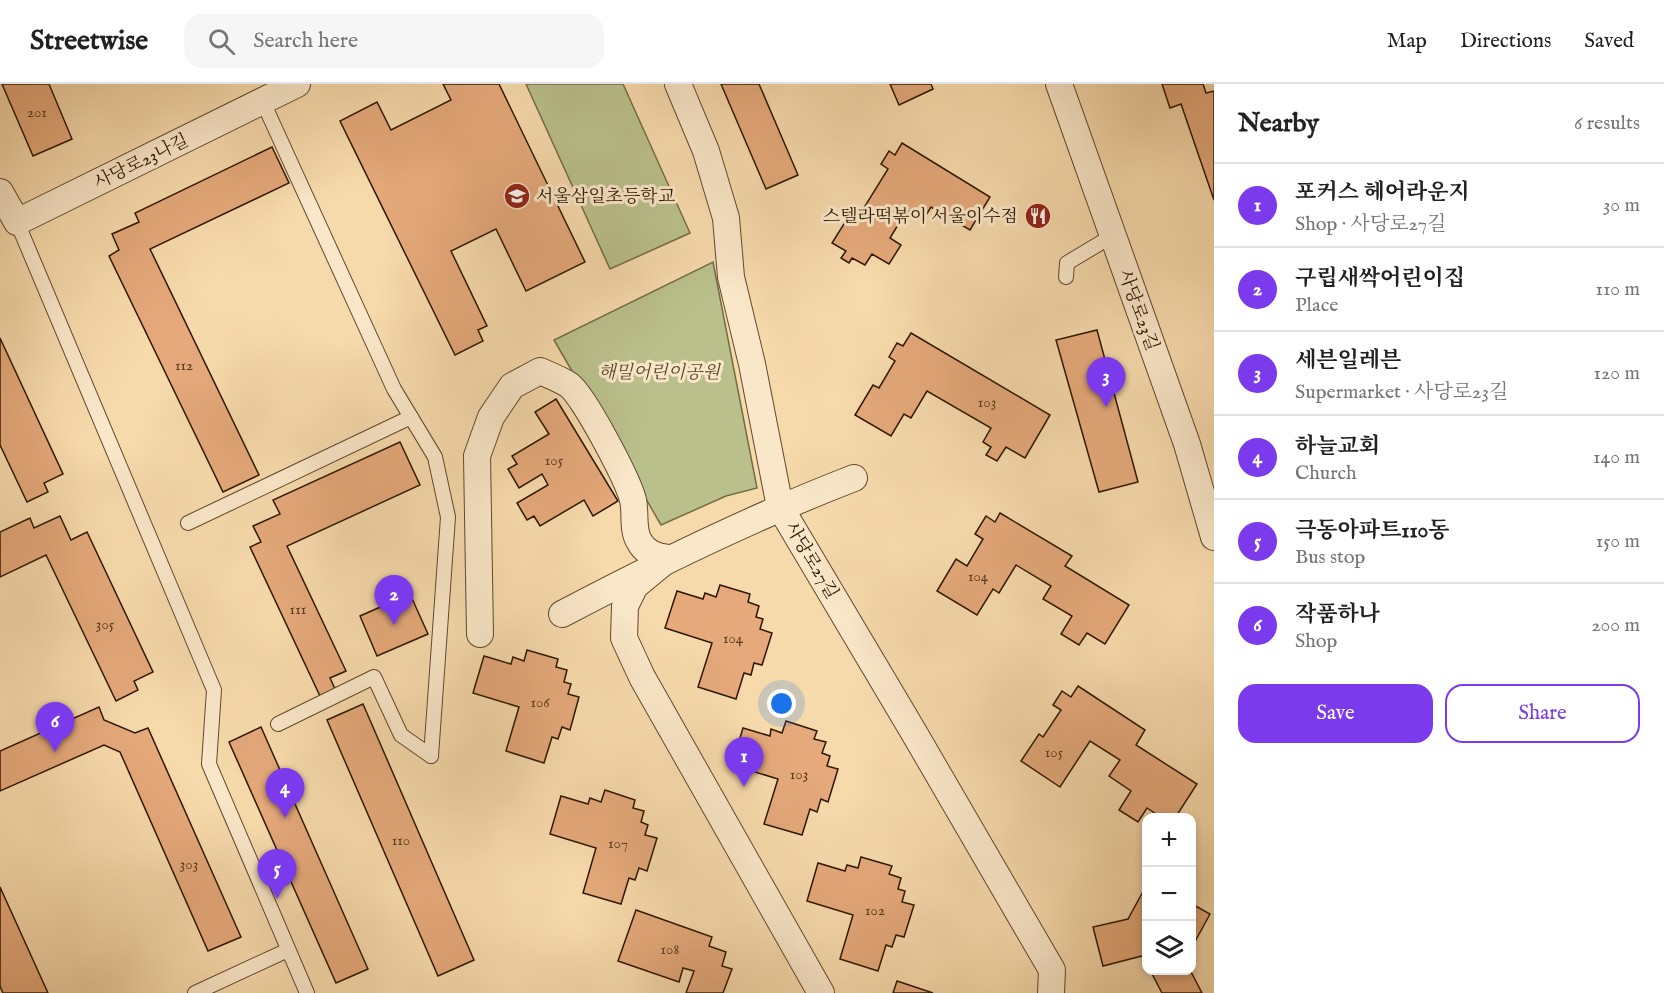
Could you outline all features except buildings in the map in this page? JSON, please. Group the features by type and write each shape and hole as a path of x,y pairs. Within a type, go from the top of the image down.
{"street":[{"name":"사당로23나길","path":"17,222 297,84"},
{"name":"사당로27길","path":"678,84 706,151 726,218 731,277 752,364 780,507 1052,970 1051,993"},
{"name":"사당로23길","path":"1059,84 1186,444 1214,537"},
{"path":"0,192 17,222"},
{"path":"480,634 477,456 491,417 512,386 540,371 570,385 585,404 629,487 634,503 638,540 645,550 656,557 669,558"},
{"path":"561,614 669,558 780,507 854,478"},
{"path":"669,558 635,585 625,606 624,638 642,677 821,993"}],"lane":[{"path":"263,102 394,388 435,457 448,517 431,756 401,735 374,677 278,724"},
{"path":"17,222 214,690 209,764 307,993"},
{"path":"1066,277 1067,263 1112,236"},
{"path":"188,522 411,417"},
{"path":"195,993 288,950"}],"green space":[{"path":"526,84 623,84 690,233 610,269"},
{"name":"해밀어린이공원","path":"713,262 757,488 726,496 661,525 554,340"}],"place":[{"name":"서울삼일초등학교","path":"517,196"},
{"name":"스텔라떡볶이 서울이수점","path":"1038,216"},
{"name":"세븐일레븐","path":"1106,407"},
{"name":"구립새싹어린이집","path":"394,625"},
{"name":"작품하나","path":"55,752"},
{"name":"포커스 헤어라운지","path":"744,787"},
{"name":"하늘교회","path":"285,818"},
{"name":"극동아파트110동","path":"277,899"}]}
